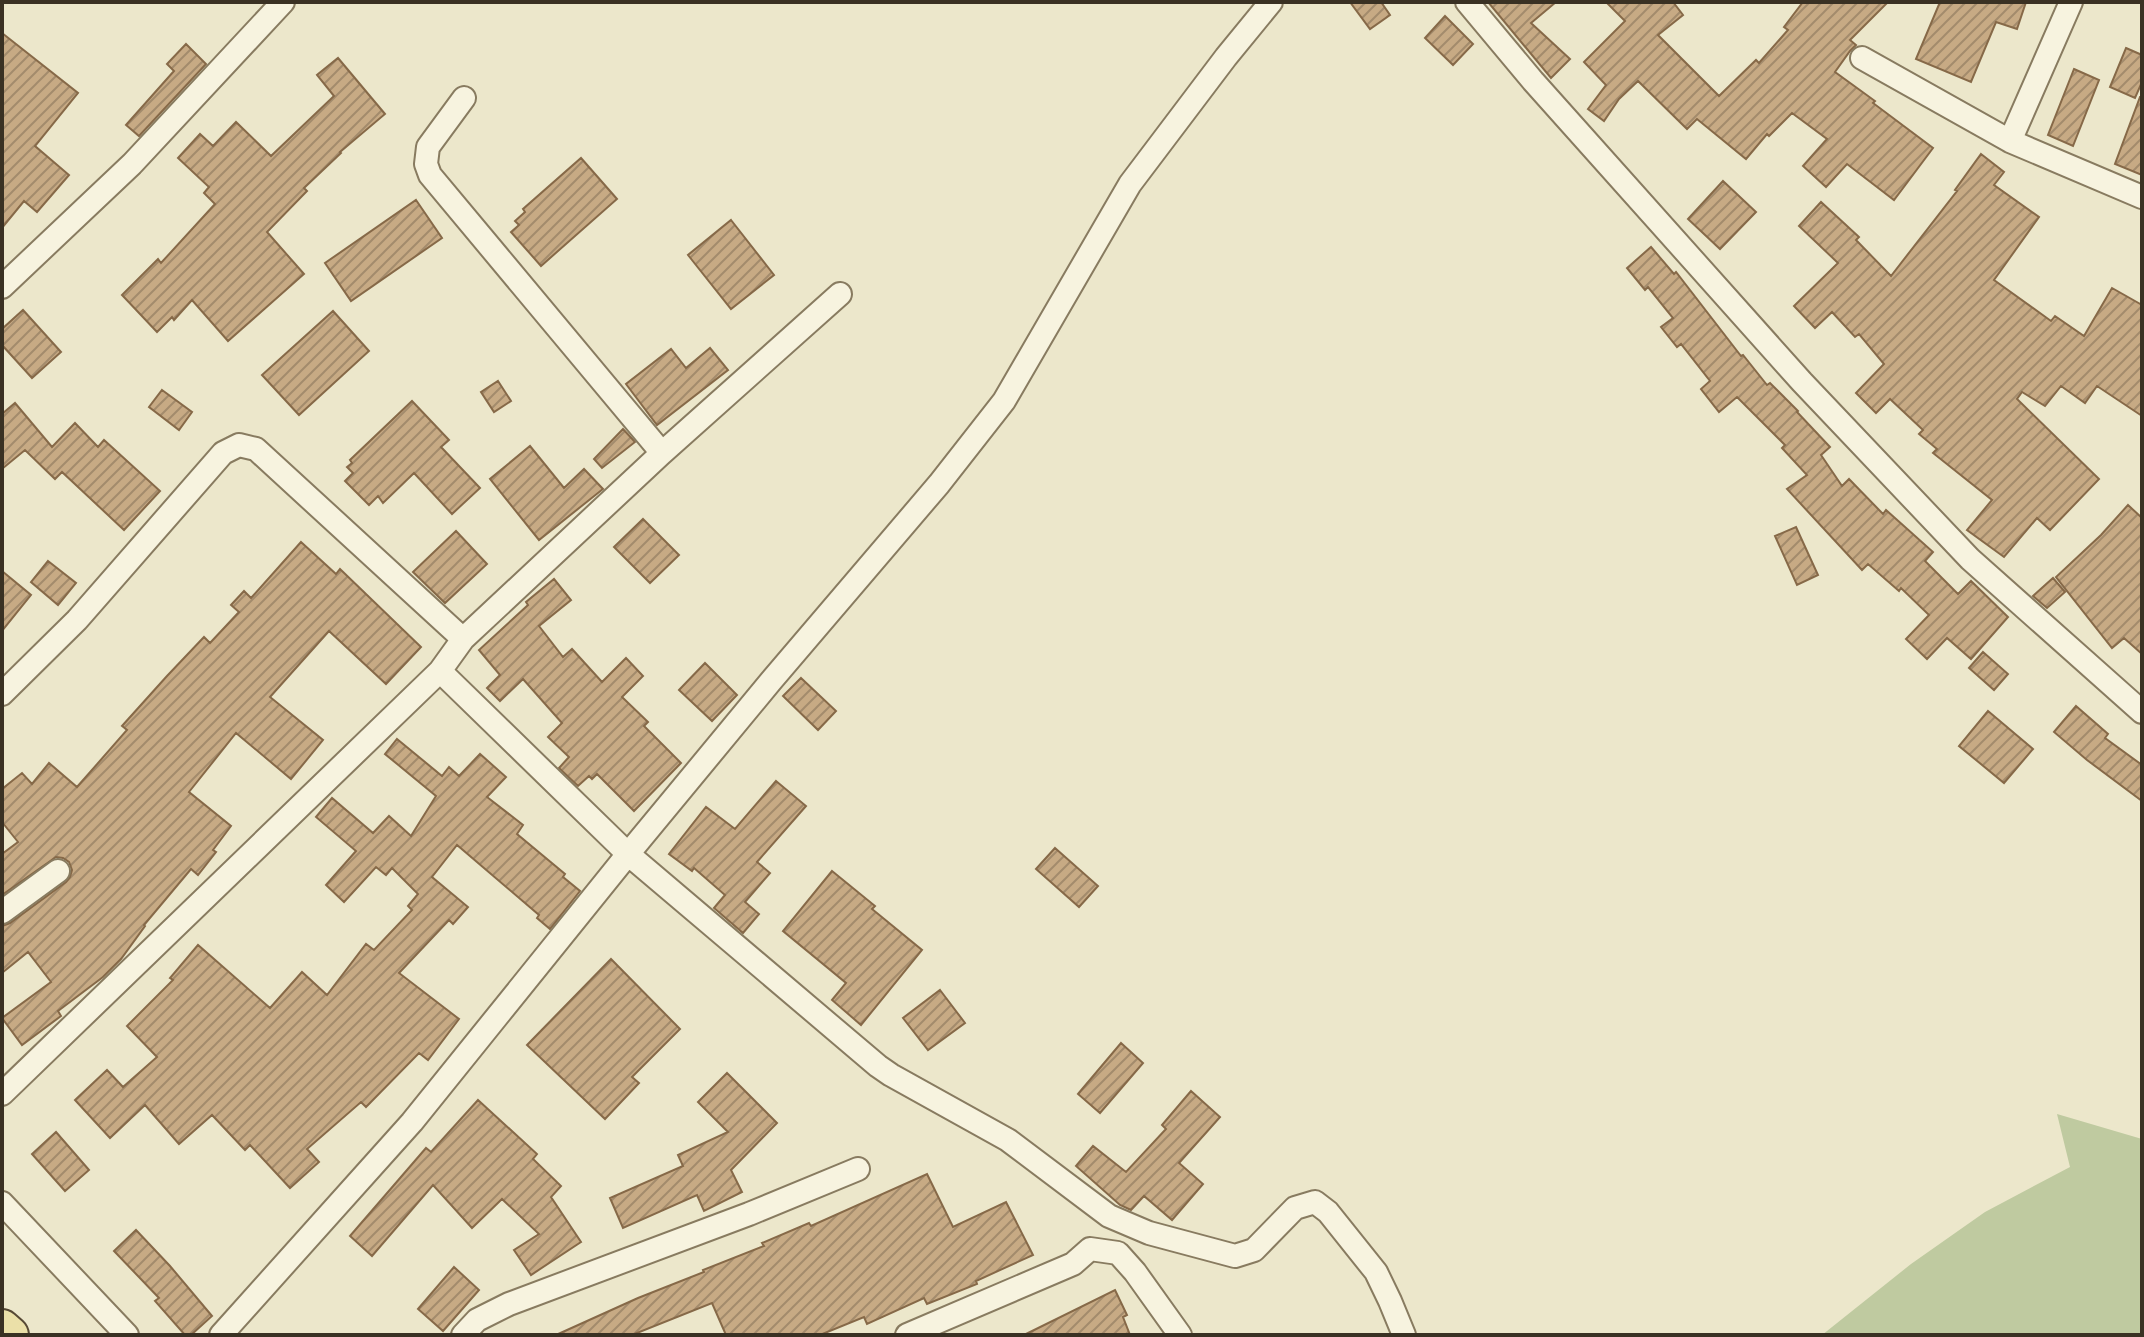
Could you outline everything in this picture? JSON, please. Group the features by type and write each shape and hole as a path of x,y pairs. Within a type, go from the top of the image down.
{"main road":[{"path":"2,1328 10,1335"}],"street":[{"path":"2,287 132,164 283,2"},
{"path":"221,1335 412,1122 628,854 939,484 1004,401 1130,184 1271,2"},
{"path":"1467,2 1533,81 1802,382 1949,537 2142,712"},
{"path":"2010,141 2071,2"},
{"path":"1862,58 2010,141 2142,197"},
{"path":"464,98 428,147 426,164 430,175 662,453"},
{"path":"2,1094 440,671 463,639 662,453 840,294"},
{"path":"2,694 77,620 223,453 239,445 256,449 463,639"},
{"path":"440,671 628,854 891,1075 1008,1140 1109,1216 1149,1233 1235,1256 1254,1250 1295,1208 1315,1202 1328,1212 1376,1272 1404,1335"},
{"path":"2,912 58,871"},
{"path":"463,1335 477,1320 509,1304 749,1214 858,1169"},
{"path":"2,1203 127,1335"},
{"path":"907,1335 1073,1264 1090,1249 1118,1253 1180,1335"}],"green space":[{"path":"2057,1114 2142,1139 2142,1335 1822,1335 1911,1264 1985,1212 2070,1167"}],"building":[{"path":"1350,2 1381,2 1390,15 1370,29"},
{"path":"1488,2 1556,2 1531,23 1570,59 1551,78"},
{"path":"1606,2 1673,2 1683,15 1658,35 1719,96 1756,60 1759,63 1788,30 1784,27 1803,2 1888,2 1850,40 1856,45 1835,72 1933,148 1894,200 1847,164 1826,187 1803,166 1827,139 1792,113 1769,136 1767,134 1746,159 1697,119 1687,129 1638,81 1619,99 1604,121 1588,109 1606,85 1584,62 1625,21"},
{"path":"1940,2 2026,2 2017,29 1996,22 1971,82 1916,59"},
{"path":"1445,16 1473,44 1453,65 1425,38"},
{"path":"2,33 78,93 35,146 69,175 37,212 24,201 2,228"},
{"path":"186,44 206,64 139,136 126,125 174,71 167,64"},
{"path":"2126,48 2142,55 2142,82 2135,98 2110,87"},
{"path":"338,58 385,114 304,188 307,191 267,232 304,274 228,341 192,300 174,320 172,317 157,332 122,295 158,259 161,263 215,204 204,193 209,187 178,158 200,134 213,146 236,122 271,156 334,96 317,75"},
{"path":"2074,69 2099,80 2073,146 2048,135"},
{"path":"2142,97 2142,175 2115,164"},
{"path":"1981,154 2004,172 1994,185 2039,217 1994,280 2051,321 2055,316 2084,336 2112,288 2142,305 2142,416 2097,386 2085,403 2061,386 2045,406 2022,392 2017,399 2099,479 2050,530 2037,518 2004,557 1967,530 1992,500 1933,453 1937,449 1919,434 1923,430 1890,399 1876,413 1856,393 1884,364 1859,334 1855,337 1832,312 1815,328 1794,306 1838,263 1799,226 1821,202 1859,237 1856,240 1891,276 1957,191"},
{"path":"581,158 617,199 541,266 511,232 519,225 515,221 525,212 523,209"},
{"path":"1723,181 1756,212 1720,249 1688,219"},
{"path":"416,200 442,238 351,301 325,263"},
{"path":"731,220 774,275 731,309 688,255"},
{"path":"1651,247 1674,274 1676,272 1741,356 1830,447 1821,455 1842,486 1849,479 1883,514 1886,510 1933,552 1925,561 1958,594 1971,581 2008,617 1971,659 1947,638 1927,659 1906,639 1929,615 1901,588 1899,591 1868,564 1862,570 1787,489 1807,475 1782,448 1785,445 1737,397 1719,412 1701,389 1710,381 1681,344 1677,347 1661,327 1673,318 1648,287 1645,290 1627,268"},
{"path":"23,310 61,352 32,378 2,345 2,329"},
{"path":"333,311 369,351 299,415 262,375"},
{"path":"710,348 728,370 657,425 626,384 671,349 686,368"},
{"path":"498,381 511,401 494,412 481,392"},
{"path":"162,390 192,412 179,430 149,407"},
{"path":"412,401 449,440 441,447 480,488 452,514 414,473 383,503 378,496 369,505 345,481 353,473 347,467 352,463 350,460"},
{"path":"15,403 52,447 75,423 98,447 104,440 160,491 124,530 62,472 55,479 25,450 2,469 2,414"},
{"path":"623,429 635,442 602,468 594,459"},
{"path":"530,446 564,488 584,469 603,489 539,540 490,479"},
{"path":"2128,505 2142,518 2142,654 2124,638 2112,648 2056,577"},
{"path":"643,519 679,555 650,583 614,547"},
{"path":"1796,527 1818,575 1797,585 1775,536"},
{"path":"456,531 487,564 445,603 413,572"},
{"path":"301,542 336,574 340,569 421,647 386,684 329,631 270,697 323,740 291,779 236,733 189,792 231,826 213,850 216,852 198,875 191,869 144,925 121,959 103,977 58,1011 61,1016 22,1045 2,1018 51,982 28,952 2,973 2,926 66,882 72,870 69,862 56,857 2,895 2,854 18,842 2,822 2,789 22,773 32,784 49,763 77,787 127,730 122,726 167,676 204,637 210,643 239,612 231,605 244,591 251,598"},
{"path":"48,561 76,583 58,605 31,582"},
{"path":"2,571 31,595 2,631"},
{"path":"2053,578 2065,592 2047,608 2033,596"},
{"path":"554,579 571,600 539,626 563,657 572,649 602,682 626,658 643,676 622,697 648,722 644,726 681,763 634,811 597,774 592,779 589,776 578,786 559,768 569,757 548,737 562,723 523,679 500,701 487,688 500,675 479,650 528,605 526,602"},
{"path":"1983,652 2008,674 1994,690 1969,668"},
{"path":"705,663 737,695 712,721 679,690"},
{"path":"801,678 836,711 818,730 783,696"},
{"path":"2076,706 2108,734 2105,738 2142,765 2142,801 2054,732"},
{"path":"1988,711 2033,749 2004,783 1959,746"},
{"path":"397,739 442,776 449,767 459,776 480,754 506,777 487,797 523,825 517,834 565,874 563,877 580,891 550,929 537,918 539,915 457,845 432,877 468,907 453,924 449,920 399,973 459,1019 428,1060 419,1053 366,1107 361,1102 307,1149 319,1162 290,1188 250,1145 245,1150 212,1115 179,1144 145,1105 110,1138 75,1100 107,1070 123,1087 157,1057 127,1026 173,980 170,978 198,945 270,1008 302,972 327,995 366,944 374,950 412,910 408,906 418,894 392,868 386,875 376,867 344,902 326,885 356,851 316,817 332,798 373,833 389,816 411,836 436,796 385,754"},
{"path":"776,781 806,806 757,862 770,873 745,902 759,914 743,933 714,908 725,895 694,868 692,871 669,854 706,807 735,829"},
{"path":"1055,848 1098,886 1079,907 1036,869"},
{"path":"832,871 922,950 861,1025 832,1000 846,983 783,931"},
{"path":"611,959 680,1029 632,1077 639,1083 605,1119 527,1045"},
{"path":"940,990 965,1023 928,1050 903,1018"},
{"path":"1121,1043 1143,1063 1100,1113 1078,1094"},
{"path":"727,1073 777,1123 731,1170 742,1192 704,1211 697,1195 623,1228 610,1198 683,1166 678,1155 728,1132 698,1102"},
{"path":"1191,1091 1220,1117 1179,1163 1203,1184 1172,1220 1144,1196 1131,1210 1120,1205 1076,1166 1093,1146 1126,1172 1166,1129 1162,1125"},
{"path":"478,1100 537,1154 533,1159 561,1186 551,1197 581,1242 531,1275 514,1250 539,1234 502,1199 472,1228 433,1185 372,1256 350,1236 426,1148 431,1152"},
{"path":"56,1132 89,1170 65,1191 32,1154"},
{"path":"927,1174 953,1227 1006,1202 1033,1255 976,1281 977,1284 927,1304 924,1298 867,1324 864,1317 820,1335 726,1335 712,1303 632,1335 556,1335 764,1246 762,1243 809,1223 811,1226"},
{"path":"136,1230 212,1316 191,1335 185,1335 155,1301 159,1298 114,1251"},
{"path":"454,1267 479,1290 443,1331 418,1309"},
{"path":"1115,1290 1127,1315 1123,1317 1130,1335 1024,1335"}]}
